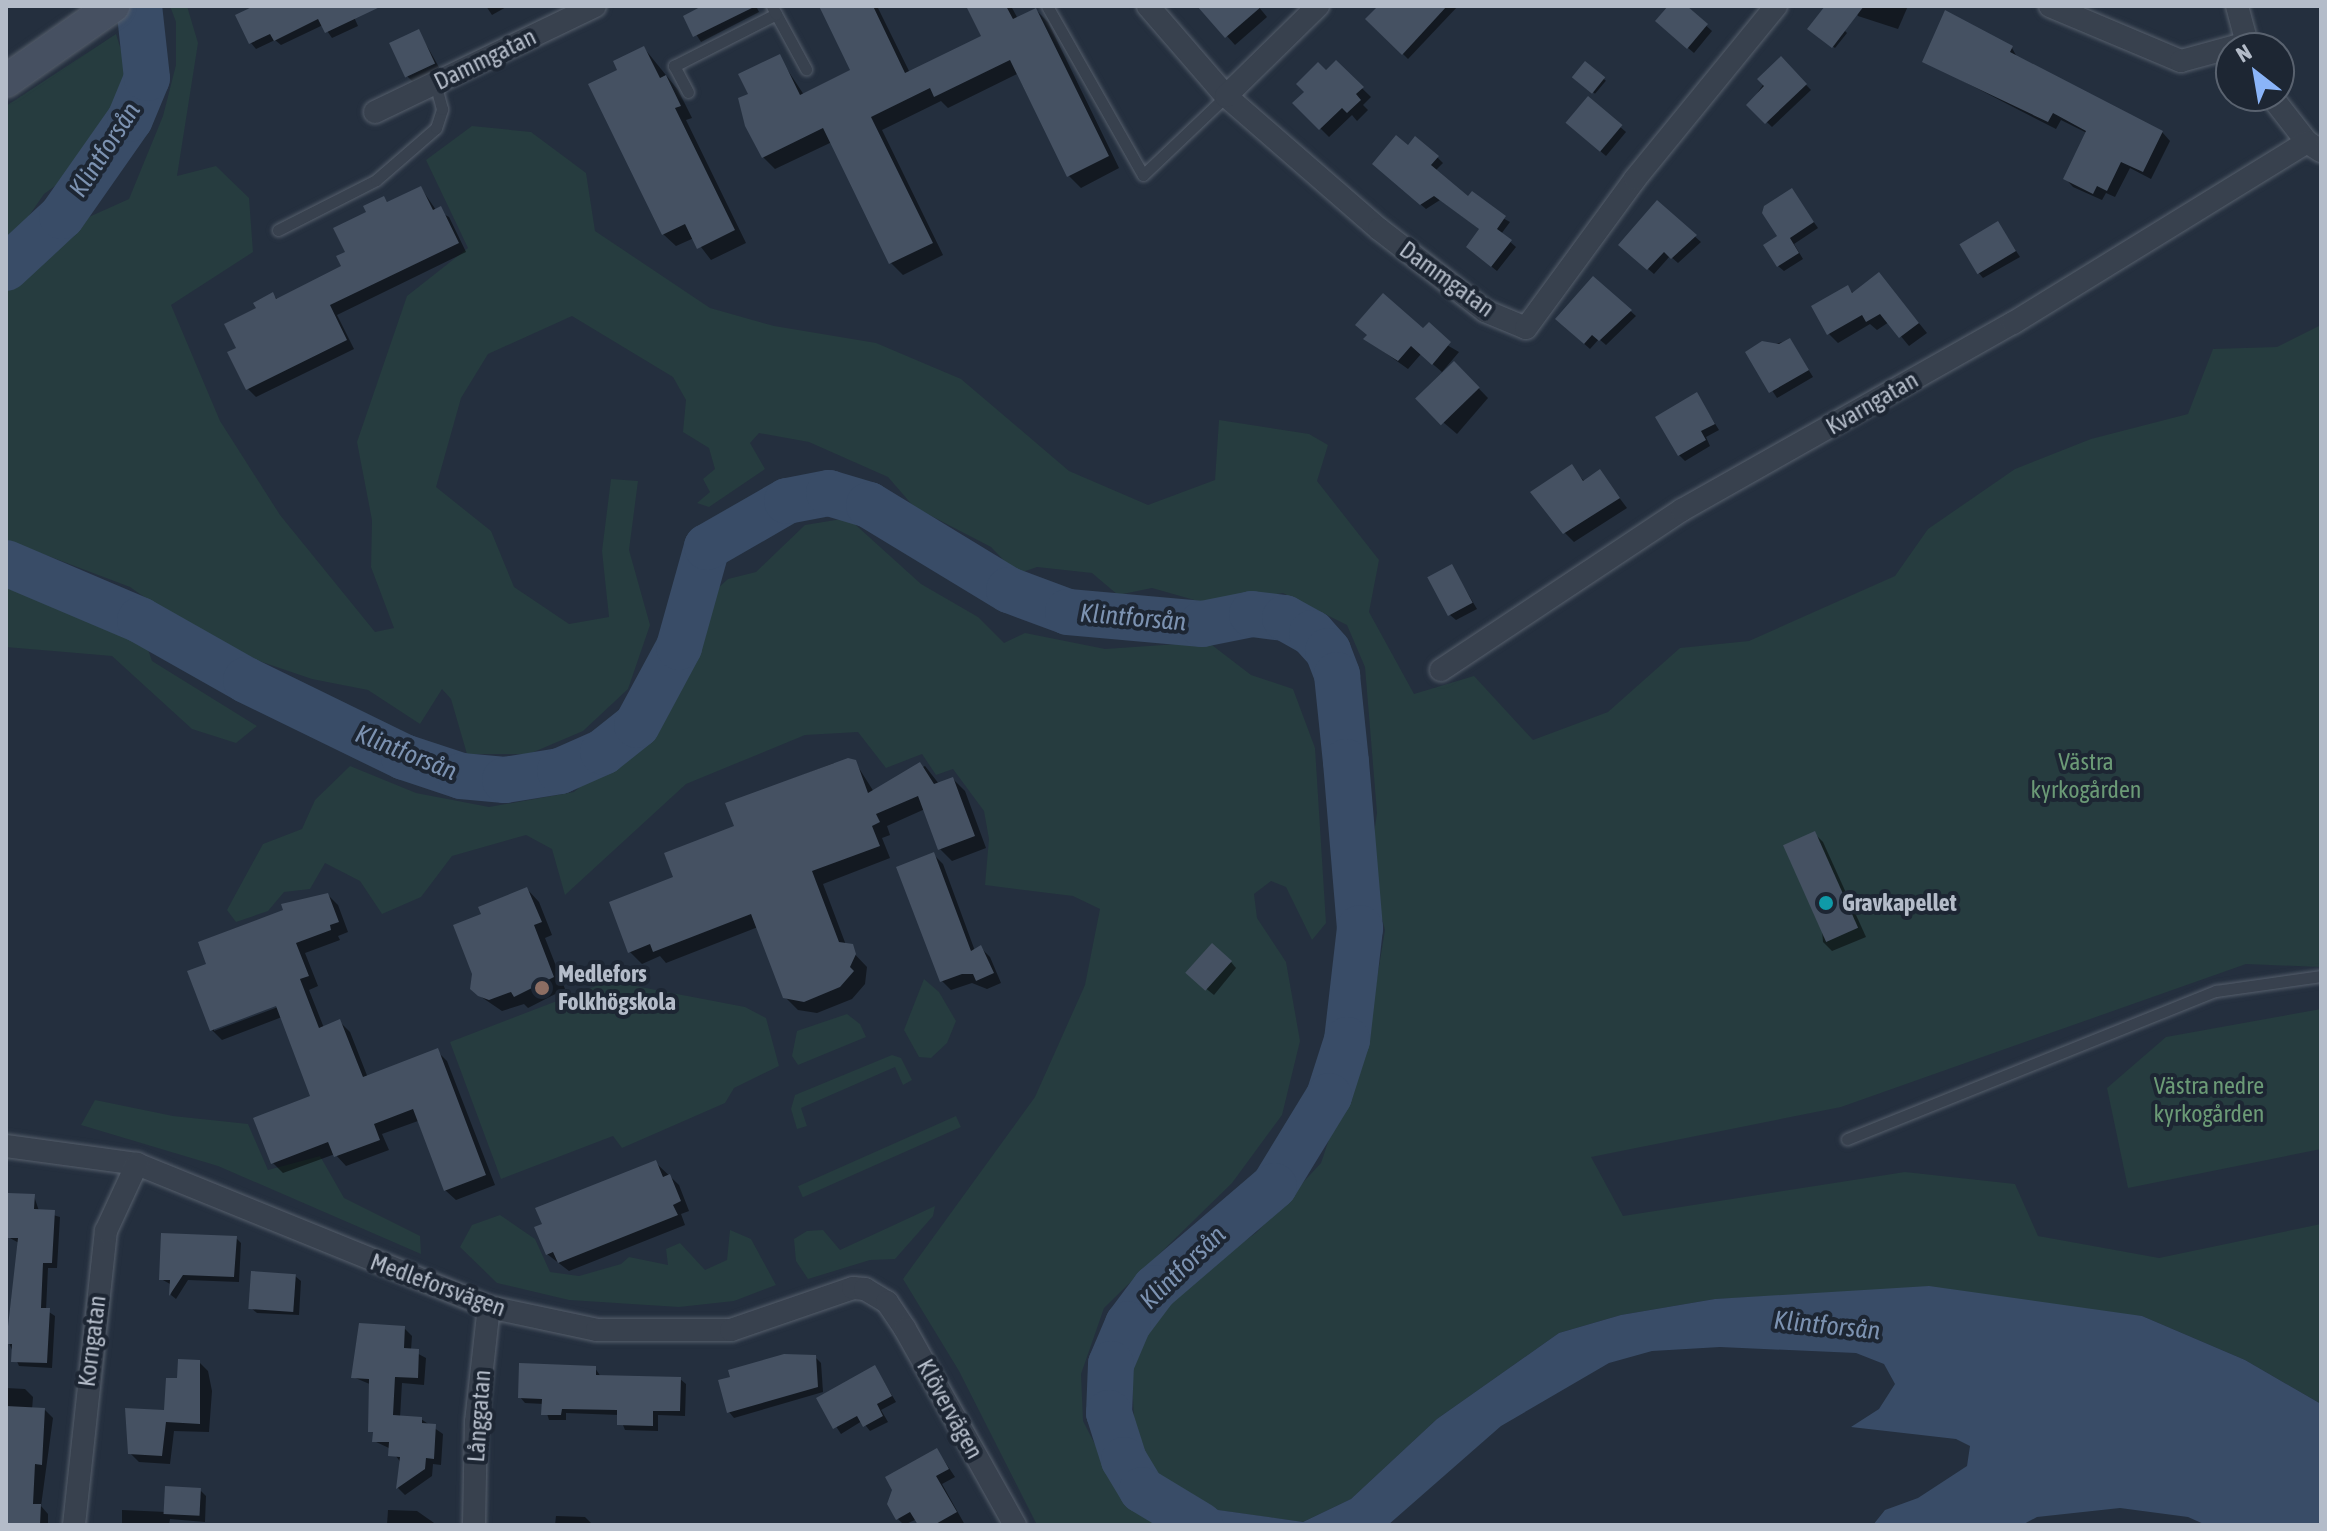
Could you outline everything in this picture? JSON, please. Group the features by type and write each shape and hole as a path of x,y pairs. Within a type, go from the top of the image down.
{"main road":[{"path":"6,81 100,15"}],"street":[{"name":"Dammgatan","path":"375,112 595,6"},
{"name":"Dammgatan","path":"1148,6 1226,96 1379,229 1473,302 1526,328 1635,179 1776,6"},
{"path":"1226,96 1318,6"},
{"path":"2050,6 2181,61 2215,53"},
{"path":"2237,6 2244,32"},
{"path":"2284,112 2314,147"},
{"name":"Kvarngatan","path":"1441,670 1682,510 2013,323 2314,147"},
{"name":"Medleforsvägen","path":"6,1146 137,1164 489,1307 597,1330 731,1330 853,1288 879,1296"},
{"name":"Korngatan","path":"74,1525 106,1231 137,1164"},
{"name":"Klövervägen","path":"879,1296 905,1329 1015,1525"},
{"name":"Långgatan","path":"474,1525 476,1422 489,1307"}],"lane":[{"path":"1047,6 1143,175 1226,96"},
{"path":"688,92 674,66 774,10 806,69"},
{"path":"278,230 376,180 436,128 442,109 435,83"},
{"path":"1847,1139 2216,991 2321,976"}],"green space":[{"name":"Västra kyrkogården","path":"170,6 187,6 198,43 177,176 216,166 249,198 253,252 171,305 220,421 280,515 375,632 394,628 371,567 372,520 357,442 407,296 468,248 426,160 472,126 531,132 586,173 595,231 710,308 774,326 876,343 961,379 1069,471 1148,505 1215,480 1219,420 1309,434 1328,445 1317,481 1379,560 1369,612 1414,694 1474,676 1533,740 1608,712 1680,648 1749,641 1895,576 1928,529 2015,469 2091,439 2188,414 2213,349 2277,347 2321,325 2321,967 2246,964 1841,1107 1591,1157 1623,1216 1905,1172 2015,1184 2038,1236 2159,1258 2321,1224 2321,1404 2245,1360 2142,1316 1814,1294 1715,1299 1621,1315 1559,1333 1437,1419 1351,1499 1303,1522 1217,1510 1188,1494 1147,1466 1134,1421 1131,1353 1181,1288 1257,1232 1321,1163 1371,1015 1385,930 1369,868 1377,813 1365,667 1347,625 1283,593 1212,605 1152,588 1118,595 1092,573 1037,567 1017,574 991,547 914,507 888,477 809,442 759,433 750,443 765,469 709,507 697,503 710,492 703,479 715,469 709,448 683,432 686,400 673,377 572,316 488,354 461,398 436,487 491,531 514,587 569,624 609,617 602,551 611,479 638,481 629,550 650,625 628,689 583,731 529,754 467,754 451,699 442,689 420,724 368,690 312,679 236,653 188,628 130,587 6,540 6,288 80,221 129,199 163,116 176,65 176,22"},
{"path":"116,34 127,69 115,111 100,126 85,164 44,194 6,249 6,106"},
{"path":"848,518 921,584 978,617 1004,643 1025,633 1105,649 1208,642 1251,675 1293,689 1315,748 1326,923 1312,940 1286,887 1271,881 1254,894 1257,918 1286,962 1300,1041 1282,1115 1232,1183 1104,1308 1081,1374 1083,1421 1116,1485 1162,1525 1037,1525 959,1371 903,1279 1035,1097 1085,985 1100,909 1073,896 985,885 989,839 984,811 953,769 936,775 922,754 886,768 858,732 805,735 686,784 565,895 552,849 526,835 452,856 421,897 382,914 360,881 325,863 310,889 284,892 268,911 236,922 227,910 263,844 302,829 315,800 350,766 416,793 489,807 574,792 635,738 659,730 692,664 705,600 728,579 756,572 805,525"},
{"path":"6,586 144,638 152,661 257,726 236,743 192,729 112,656 6,647"},
{"path":"924,979 939,992 956,1021 947,1043 931,1058 919,1057 904,1030"},
{"path":"609,981 745,1007 766,1018 779,1066 734,1088 725,1103 622,1148 613,1136 501,1179 450,1042"},
{"name":"Västra nedre kyrkogården","path":"2321,1009 2321,1149 2128,1188 2107,1088 2166,1037"},
{"path":"847,1014 860,1024 866,1037 798,1065 792,1056 797,1031"},
{"path":"892,1055 901,1058 912,1080 903,1085 895,1067 801,1108 807,1126 797,1129 791,1109 795,1095"},
{"path":"95,1100 173,1116 248,1124 268,1170 320,1156 344,1198 420,1236 421,1254 218,1166 81,1125"},
{"path":"956,1116 961,1127 803,1197 798,1186"},
{"path":"935,1206 933,1216 895,1259 870,1260 808,1279 796,1261 794,1239 807,1231 823,1230 840,1250"},
{"path":"500,1215 535,1239 550,1272 579,1276 621,1264 629,1257 668,1265 666,1249 680,1243 705,1270 727,1260 730,1230 751,1239 776,1285 734,1301 679,1307 569,1300 497,1283 460,1247 472,1225"}],"water":[{"path":"1929,1286 2142,1316 2245,1360 2321,1404 2321,1525 2206,1525 2188,1517 2120,1508 2037,1517 2022,1525 1873,1525 1885,1510 1918,1498 1967,1466 1970,1446 1956,1439 1851,1427 1879,1409 1895,1384 1884,1364 1856,1353 1720,1347 1652,1351 1609,1363 1501,1426 1388,1525 1167,1525 1188,1494 1218,1510 1303,1522 1351,1499 1437,1419 1559,1333 1621,1315 1715,1299"}],"building":[{"path":"254,6 382,6 325,33 318,19 274,41 270,34 249,44 235,15"},
{"path":"702,6 756,6 693,37 683,16"},
{"path":"819,6 873,6 905,73 981,36 966,6 1006,6 1013,19 1036,8 1109,156 1067,177 1010,60 934,97 930,88 871,117 933,243 889,264 823,128 762,158 745,126 738,98 748,94 738,74 780,54 800,95 850,70"},
{"path":"1197,6 1262,6 1225,38"},
{"path":"1378,6 1447,6 1402,55 1365,19"},
{"path":"1668,6 1687,6 1708,24 1687,49 1655,21"},
{"path":"1825,6 1864,6 1832,48 1807,29"},
{"path":"1945,10 2013,46 2010,52 2163,131 2143,172 2121,162 2107,191 2097,186 2093,194 2063,179 2086,131 2053,113 2048,122 1922,62"},
{"path":"419,29 435,63 405,77 389,43"},
{"path":"644,46 660,78 666,75 681,106 675,108 735,230 697,249 685,224 662,235 588,84 617,70 613,61"},
{"path":"1781,56 1807,84 1765,124 1746,105 1764,86 1757,79"},
{"path":"1336,60 1364,87 1356,94 1361,100 1347,113 1342,108 1319,130 1292,103 1304,92 1296,84 1318,62 1326,70"},
{"path":"1585,61 1605,77 1592,94 1572,77"},
{"path":"1588,96 1622,125 1600,152 1566,123"},
{"path":"1396,135 1408,145 1415,136 1439,156 1431,165 1468,196 1472,191 1506,216 1497,229 1512,240 1491,267 1466,247 1479,229 1434,196 1420,205 1372,164"},
{"path":"421,186 433,210 441,206 459,243 330,305 347,340 246,390 227,352 236,348 224,324 256,308 253,303 273,292 276,299 341,266 336,256 345,252 333,228 366,212 363,206 384,196 387,202"},
{"path":"1792,188 1814,222 1790,238 1799,253 1777,267 1763,245 1777,236 1762,213 1764,206"},
{"path":"1657,200 1697,235 1671,259 1664,252 1647,270 1618,245"},
{"path":"1998,221 2016,251 1977,274 1959,244"},
{"path":"1879,272 1919,323 1899,338 1880,314 1866,322 1862,315 1827,335 1811,306 1848,285 1852,293"},
{"path":"1593,276 1632,310 1599,341 1592,335 1584,344 1555,319"},
{"path":"1383,293 1423,328 1429,322 1451,342 1432,365 1411,346 1398,361 1363,339 1367,335 1355,325"},
{"path":"1790,338 1809,370 1769,393 1745,352 1762,341 1779,344"},
{"path":"1454,361 1480,388 1441,425 1415,399"},
{"path":"1697,392 1715,424 1701,431 1706,440 1678,456 1655,417"},
{"path":"1572,464 1583,481 1600,469 1620,498 1563,534 1530,492"},
{"path":"1452,564 1473,603 1448,616 1427,577"},
{"path":"848,758 856,760 868,793 920,762 934,784 953,777 975,836 938,850 918,796 876,814 880,822 872,826 880,846 812,871 839,942 853,944 856,954 850,967 854,971 840,987 804,1002 783,998 751,914 653,952 650,944 628,953 609,902 673,877 664,853 734,826 725,803"},
{"name":"Gravkapellet","path":"1815,831 1858,928 1826,942 1783,845"},
{"path":"934,852 971,951 981,945 994,973 976,981 973,974 962,974 940,982 896,867"},
{"path":"527,887 542,922 534,925 554,977 514,997 511,992 489,1000 478,996 470,989 472,974 453,925 481,914 478,907"},
{"path":"328,893 339,922 330,925 331,930 296,943 309,976 300,979 319,1028 340,1019 363,1077 438,1048 486,1175 444,1191 413,1109 374,1124 380,1140 334,1157 328,1142 271,1164 253,1118 310,1096 276,1006 210,1031 187,971 206,964 198,942 283,910 281,904"},
{"path":"1212,943 1232,961 1205,991 1185,973"},
{"path":"656,1160 663,1177 670,1174 681,1201 673,1205 678,1215 558,1263 553,1252 546,1255 534,1227 542,1224 535,1208"},
{"path":"8,1193 35,1194 34,1209 55,1210 52,1263 43,1263 41,1308 50,1308 47,1363 11,1362 12,1344 6,1344 18,1238 6,1238"},
{"path":"161,1233 237,1236 234,1277 183,1275 169,1296 170,1280 159,1280"},
{"path":"251,1271 296,1274 293,1312 248,1309"},
{"path":"359,1323 405,1326 404,1348 419,1349 418,1378 395,1377 393,1415 422,1417 422,1423 436,1424 434,1459 426,1458 425,1469 396,1489 400,1457 388,1456 389,1442 372,1442 373,1432 368,1432 369,1379 351,1378"},
{"path":"784,1354 816,1355 818,1387 727,1413 718,1380 730,1377 728,1370"},
{"path":"178,1359 200,1360 200,1424 166,1422 162,1456 128,1454 125,1408 164,1410 166,1378 177,1378"},
{"path":"519,1363 596,1366 596,1375 681,1377 680,1411 653,1411 653,1426 617,1425 617,1410 562,1409 561,1415 541,1415 542,1399 518,1398"},
{"path":"875,1365 892,1396 877,1404 883,1416 863,1427 857,1416 833,1429 816,1398"},
{"path":"6,1406 45,1408 42,1465 35,1464 33,1504 41,1504 40,1525 6,1525"},
{"path":"937,1448 949,1469 936,1476 957,1512 934,1525 918,1525 910,1512 896,1520 887,1504 892,1490 885,1477"},
{"path":"165,1486 201,1488 199,1516 164,1514"}],"waterway":[{"name":"Klintforsån","path":"6,268 62,216 130,119 147,78 139,6"},
{"name":"Klintforsån","path":"6,563 140,620 246,680 404,757 461,776 505,780 560,771 603,752 637,725 679,647 707,547 787,501 829,493 869,505 1009,590 1068,612 1202,624 1252,614 1285,618 1312,633 1328,651 1337,675 1346,762 1360,928 1347,1040 1329,1096 1274,1186 1155,1288 1128,1324 1111,1364 1109,1413 1124,1460 1142,1490 1200,1525"}],"place":[{"name":"Gravkapellet","path":"1826,903"},
{"name":"Medlefors Folkhögskola","path":"542,988"}]}
